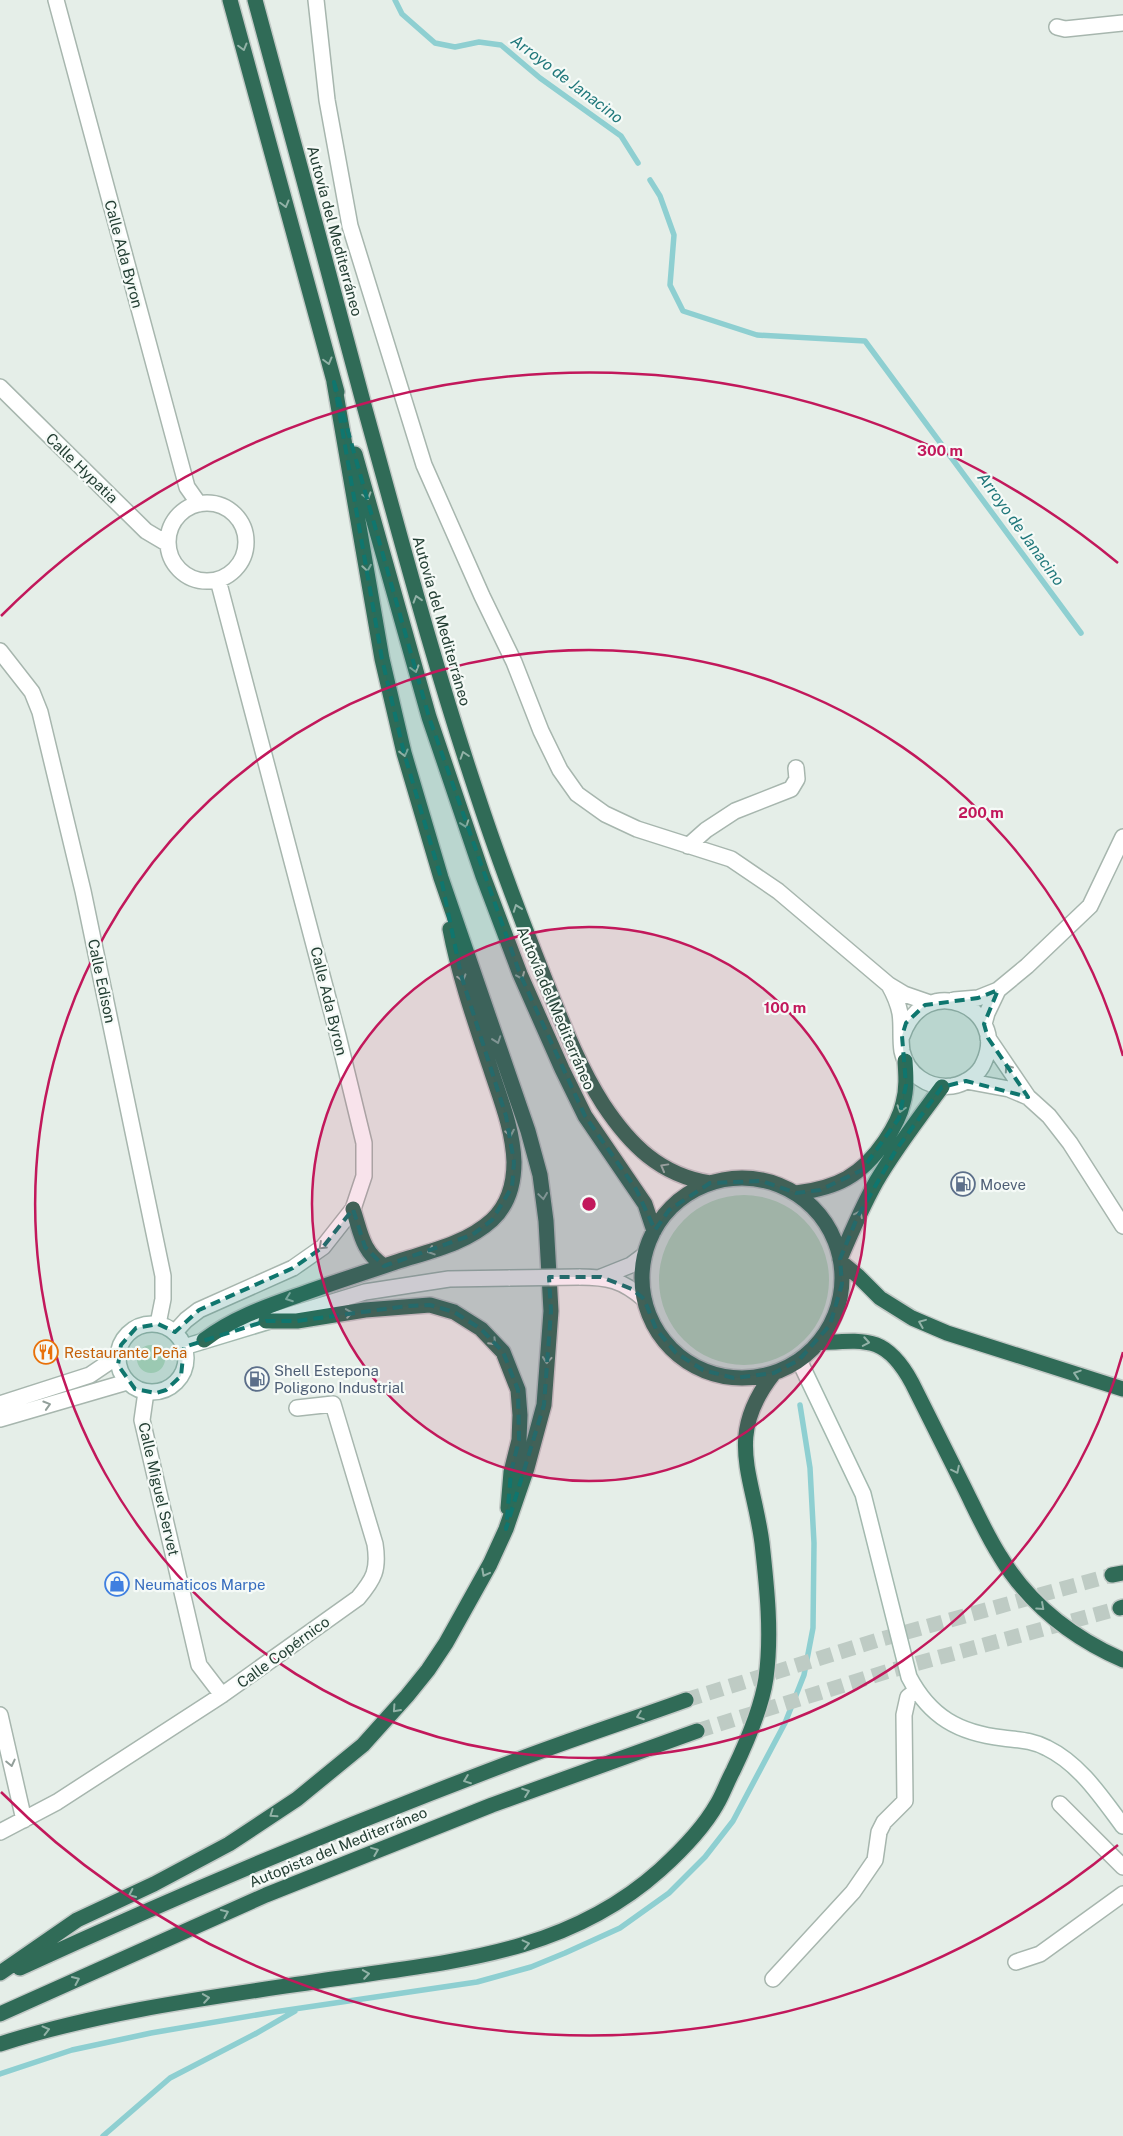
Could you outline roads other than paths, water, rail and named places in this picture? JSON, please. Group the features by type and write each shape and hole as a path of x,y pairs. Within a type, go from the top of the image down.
{"highway":[{"name":"Autovía del Mediterráneo","path":"230,0 334,382 429,717 493,903 520,974 562,1069 585,1116 645,1204 654,1232"},
{"name":"Autovía del Mediterráneo","path":"255,0 414,587 457,735 492,840 527,935 583,1068 617,1123 637,1147 654,1162 673,1172 710,1183"},
{"name":"Autovía del Mediterráneo","path":"334,382 382,659 404,753 441,878"},
{"path":"204,1340 231,1321 255,1310 447,1246 472,1234 492,1220 504,1205 512,1187 514,1162 510,1134 461,975 441,878"},
{"path":"0,1973 77,1920 154,1884 229,1844 297,1799 363,1745 407,1696 446,1643 486,1572 506,1529 527,1468 544,1405 551,1312 546,1221 540,1175 528,1131 441,878"},
{"path":"796,1193 820,1190 844,1181 862,1170 874,1156 899,1118 906,1085 905,1061"},
{"path":"841,1261 857,1218 876,1182 896,1150 942,1087"},
{"path":"744,1178 762,1180 796,1193 818,1213 832,1234 841,1261 842,1284 838,1305 830,1325 818,1343 799,1360 774,1373 734,1378 703,1370 676,1353 656,1329 644,1299 641,1271 643,1256 654,1232 669,1210 688,1194 710,1183 744,1178"},
{"path":"353,1209 365,1247 372,1258 384,1266"},
{"path":"841,1261 880,1298 912,1318 946,1333 1123,1389"},
{"path":"266,1321 297,1321 365,1310 430,1305 454,1312 481,1330 503,1352 518,1390 519,1440 511,1472 506,1529"},
{"path":"818,1343 871,1342 892,1354 903,1366 912,1382 990,1539 1010,1571 1035,1601 1073,1634 1093,1647 1123,1660"},
{"path":"0,2044 46,2030 202,1999 467,1958 536,1942 594,1917 626,1898 680,1852 715,1807 747,1742 766,1681 769,1623 763,1559 744,1451 747,1423 761,1390 774,1373"},
{"name":"Autopista del Mediterráneo","path":"0,1977 82,1939 323,1836 512,1762 686,1700"},
{"name":"Autopista del Mediterráneo","path":"0,2014 266,1894 492,1805 697,1731"}],"street":[{"name":"Calle Ada Byron","path":"56,0 187,487 199,504"},
{"path":"316,0 327,100 350,226 424,465 452,530 514,662 541,731 560,770 577,794 592,806 637,829 731,859 778,891 889,985 904,994 930,1003"},
{"path":"1057,27 1065,29 1123,23"},
{"name":"Calle Hypatia","path":"0,387 146,531 168,544"},
{"path":"212,503 225,507 236,515 244,526 247,539 240,565 230,574 218,580 201,580 184,574 176,566 170,555 168,544 170,530 176,518 187,509 199,504 212,503"},
{"name":"Calle Ada Byron","path":"174,1332 198,1310 293,1268 323,1247 353,1209 364,1176 364,1142 218,580"},
{"name":"Calle Edison","path":"0,651 27,685 40,712 83,892 163,1276 164,1299 158,1324"},
{"path":"688,846 706,830 735,811 790,790 797,779 796,768"},
{"path":"902,1036 906,1023 914,1013 930,1003 978,998 998,990 1027,966 1090,906 1123,837"},
{"path":"889,985 900,1011 902,1048 905,1061 920,1079 930,1085 942,1087 954,1086 966,1081 977,1073 984,1063 988,1050 987,1012 998,990"},
{"path":"950,1000 964,1004 976,1012 1028,1097 1049,1116 1070,1143 1123,1226"},
{"path":"966,1081 1009,1089 1028,1097"},
{"path":"602,1277 631,1265 643,1256"},
{"path":"184,1346 365,1292 449,1280 602,1277 632,1289 644,1299"},
{"path":"158,1324 174,1332 184,1346 186,1357 185,1367 175,1384 166,1390 146,1392 135,1389 126,1382 118,1365 118,1356 120,1345 131,1332 146,1325 158,1324"},
{"path":"0,1404 90,1376 118,1356"},
{"path":"799,1360 863,1494 909,1677 916,1691 926,1703 950,1724 975,1733 1030,1740 1065,1758 1097,1792 1123,1826"},
{"path":"0,1419 126,1382"},
{"name":"Calle Miguel Servet","path":"146,1392 142,1420 199,1664 222,1695"},
{"name":"Calle Copérnico","path":"0,1832 56,1802 222,1695 358,1598 372,1581 378,1561 376,1544 333,1404 297,1408"},
{"path":"773,1979 853,1892 875,1860 879,1832 884,1822 906,1801 904,1715 908,1697 916,1691"},
{"path":"0,1715 24,1820"},
{"path":"1060,1804 1123,1867"},
{"path":"1016,1962 1040,1954 1123,1894"}],"waterway":[{"name":"Arroyo de Janacino","path":"395,0 402,14 435,43 455,47 479,42 501,45 540,78 621,136 638,163"},
{"name":"Arroyo de Janacino","path":"650,180 660,196 674,235 670,285 683,311 757,335 865,341 1081,633"},
{"path":"0,2074 72,2050 151,2033 274,2012 477,1982 531,1967 620,1928 669,1893 705,1857 733,1821 785,1723 804,1675 813,1628 814,1543 810,1468 800,1405"},
{"path":"103,2136 170,2078 295,2011"}],"tunnel":[{"path":"686,1700 878,1640 1112,1575"},
{"path":"697,1731 889,1671 1120,1608"}],"place":[{"name":"Moeve","path":"963,1184"},
{"name":"Restaurante Peña","path":"46,1352"},
{"name":"Shell Estepona Poligono Industrial","path":"257,1379"},
{"name":"Neumaticos Marpe","path":"117,1584"}]}
